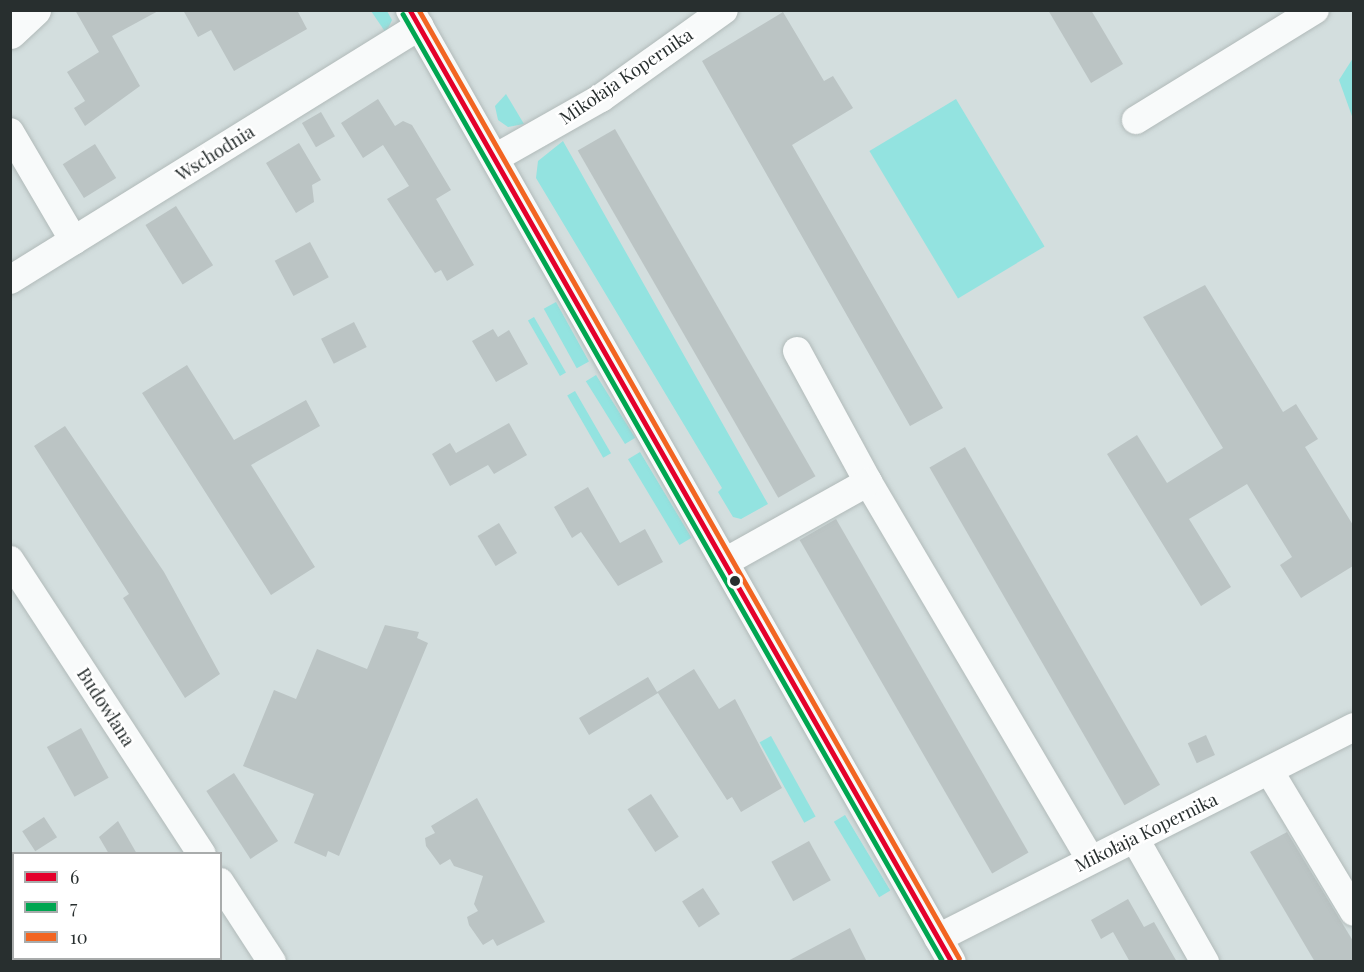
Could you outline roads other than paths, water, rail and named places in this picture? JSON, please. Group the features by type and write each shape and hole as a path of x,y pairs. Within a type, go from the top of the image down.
{"main road":[{"path":"10,32 34,10"}],"street":[{"name":"Mikołaja Kopernika","path":"495,158 601,98 724,10"},
{"path":"1136,120 1315,10"},
{"name":"Mikołaja Kopernika","path":"415,18 945,950 1090,859 1270,772 1353,728"},
{"name":"Wschodnia","path":"10,280 74,241 415,18"},
{"path":"10,132 74,241"},
{"path":"797,351 868,482 1090,859"},
{"path":"724,562 868,482"},
{"name":"Budowlana","path":"10,560 201,852"},
{"path":"1270,772 1353,912"},
{"path":"1135,838 1205,962"},
{"path":"222,885 272,962"}]}
